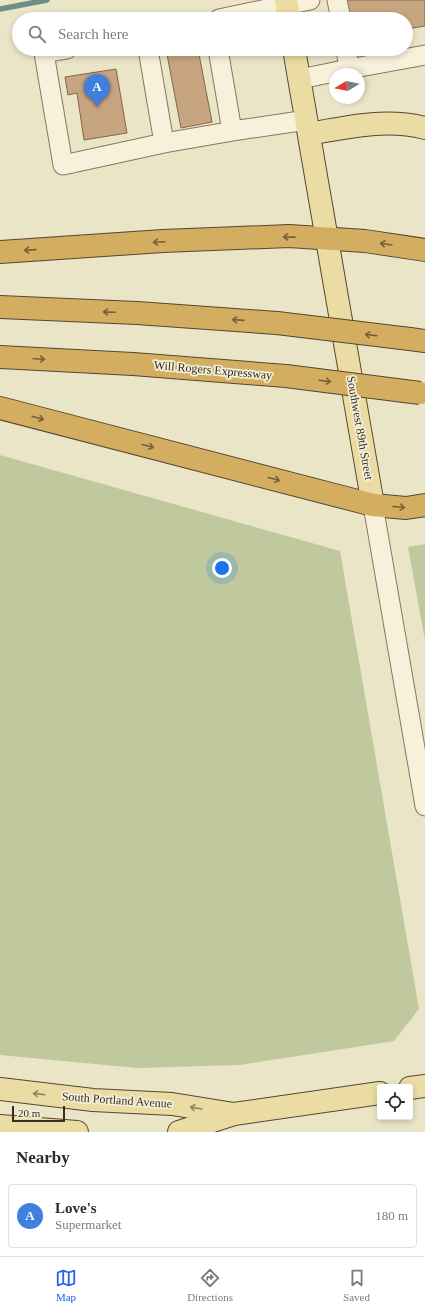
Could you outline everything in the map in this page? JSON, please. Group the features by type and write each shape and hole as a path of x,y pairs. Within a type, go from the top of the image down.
{"highway":[{"path":"0,252 155,242 289,236 365,241 425,250"},
{"path":"0,307 137,313 277,323 418,340"},
{"name":"Will Rogers Expressway","path":"0,357 133,364 286,376 423,394"},
{"path":"0,408 373,505 406,508 425,505"}],"main road":[{"name":"Southwest 89th Street","path":"295,56 373,505"},
{"path":"308,127 352,126 383,123 414,125 425,128"},
{"path":"413,1088 425,1086"},
{"name":"South Portland Avenue","path":"0,1089 93,1100 172,1104 234,1114"},
{"name":"South Portland Avenue","path":"179,1132 234,1114 377,1093"},
{"path":"0,1126 77,1132"}],"street":[{"path":"262,12 287,8 310,0"},
{"path":"337,0 340,12"},
{"path":"354,68 425,55"},
{"path":"45,56 63,165 164,143 232,131 308,127"},
{"path":"149,56 164,143"},
{"path":"219,56 232,131"},
{"path":"347,56 349,68"},
{"path":"300,79 329,73"},
{"name":"Southwest 89th Street","path":"373,505 425,806"}],"green space":[{"path":"0,455 340,551 419,1009 394,1041 240,1065 137,1068 0,1055"},
{"path":"425,544 425,641 408,547"}],"building":[{"path":"345,0 425,0 425,26 413,28 413,12 348,12"},
{"path":"167,56 199,56 212,122 181,128"},
{"path":"116,69 127,133 84,140 77,93 68,95 65,77"}],"waterway":[{"path":"0,9 47,0"}],"place":[{"name":"Love's","path":"97,107"}]}
